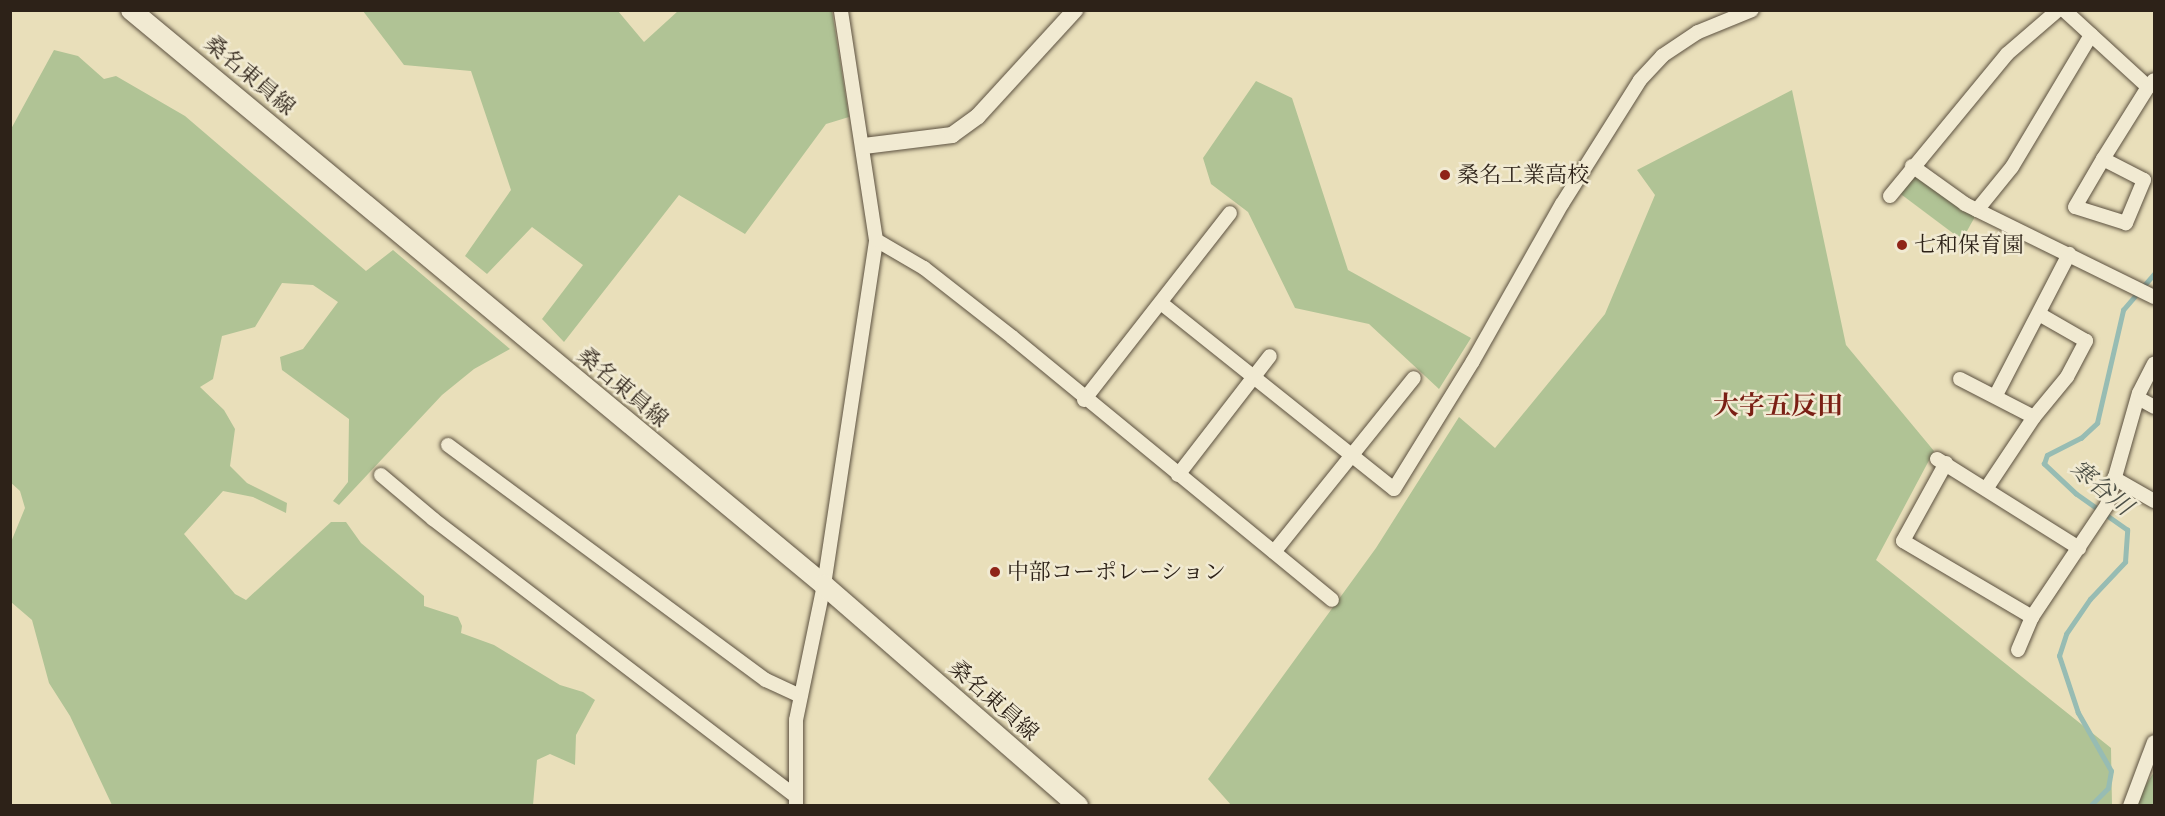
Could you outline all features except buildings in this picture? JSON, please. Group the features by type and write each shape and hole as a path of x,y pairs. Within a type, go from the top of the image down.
{"main road":[{"name":"桑名東員線","path":"131,10 824,585 1078,806"}],"street":[{"path":"795,801 796,720 824,585 876,240 864,146 841,10"},
{"path":"864,146 952,135 978,116 1075,10"},
{"path":"1161,303 1394,489 1473,361 1562,204 1640,80 1662,56 1698,32 1752,10"},
{"path":"1890,196 1912,166 2007,54 2058,10"},
{"path":"2064,10 2151,83 2103,159 2075,207 2126,223 2144,180 2103,159"},
{"path":"1977,210 2012,167 2091,35"},
{"path":"1912,166 1977,210 2151,295"},
{"path":"1084,399 1230,213"},
{"path":"876,240 924,268 1332,600"},
{"path":"1996,395 2069,254"},
{"path":"1986,489 2034,417 2067,377 2086,341 2039,314"},
{"path":"1178,475 1270,356"},
{"path":"2018,650 2032,617 2107,505 2138,398 2154,364"},
{"path":"1274,552 1414,378"},
{"path":"1960,379 1996,395 2034,417"},
{"path":"2138,398 2154,407"},
{"path":"448,445 766,680 801,696"},
{"path":"2032,617 1903,541 1941,461 2079,548"},
{"path":"381,475 433,519 795,801"},
{"path":"2114,478 2154,501"},
{"path":"2130,806 2154,742"}],"green space":[{"path":"363,11 618,11 644,42 678,11 832,11 849,117 826,124 745,234 679,195 564,342 542,319 583,265 532,227 487,274 465,256 511,190 471,71 404,65"},
{"path":"54,50 78,56 104,79 116,76 185,116 366,271 393,250 510,349 474,369 442,395 339,505 333,501 348,482 349,419 282,370 280,357 303,349 338,302 313,285 282,283 255,327 222,336 213,379 200,387 224,410 235,429 230,466 247,483 287,503 286,513 253,497 223,491 184,534 235,594 246,600 331,522 346,522 361,543 424,596 424,606 458,617 462,626 461,633 494,645 560,685 583,692 595,700 576,735 575,765 550,754 537,760 533,805 112,805 70,716 49,683 32,620 11,602 11,542 25,508 20,491 10,482 11,129"},
{"path":"1256,81 1292,98 1348,270 1471,338 1439,389 1369,324 1295,308 1248,212 1211,184 1203,158"},
{"path":"1792,90 1846,345 1934,451 1876,560 2111,748 2112,805 1232,806 1208,779 1376,548 1459,417 1495,448 1605,314 1655,195 1637,170"},
{"path":"1913,170 1977,213 1962,240 1898,192"},
{"path":"2154,772 2154,805 2133,805"}],"waterway":[{"name":"寒谷川","path":"2090,806 2108,788 2111,771 2078,713 2059,656 2066,634 2090,599 2125,562 2127,530 2076,494 2044,464 2047,455 2081,438 2097,423 2123,310 2154,274"}],"place":[{"name":"桑名工業高校","path":"1445,175"},
{"name":"七和保育園","path":"1902,245"},
{"name":"中部コーポレーション","path":"995,572"}],"district":[{"name":"大字五反田","path":"1778,406"}]}
